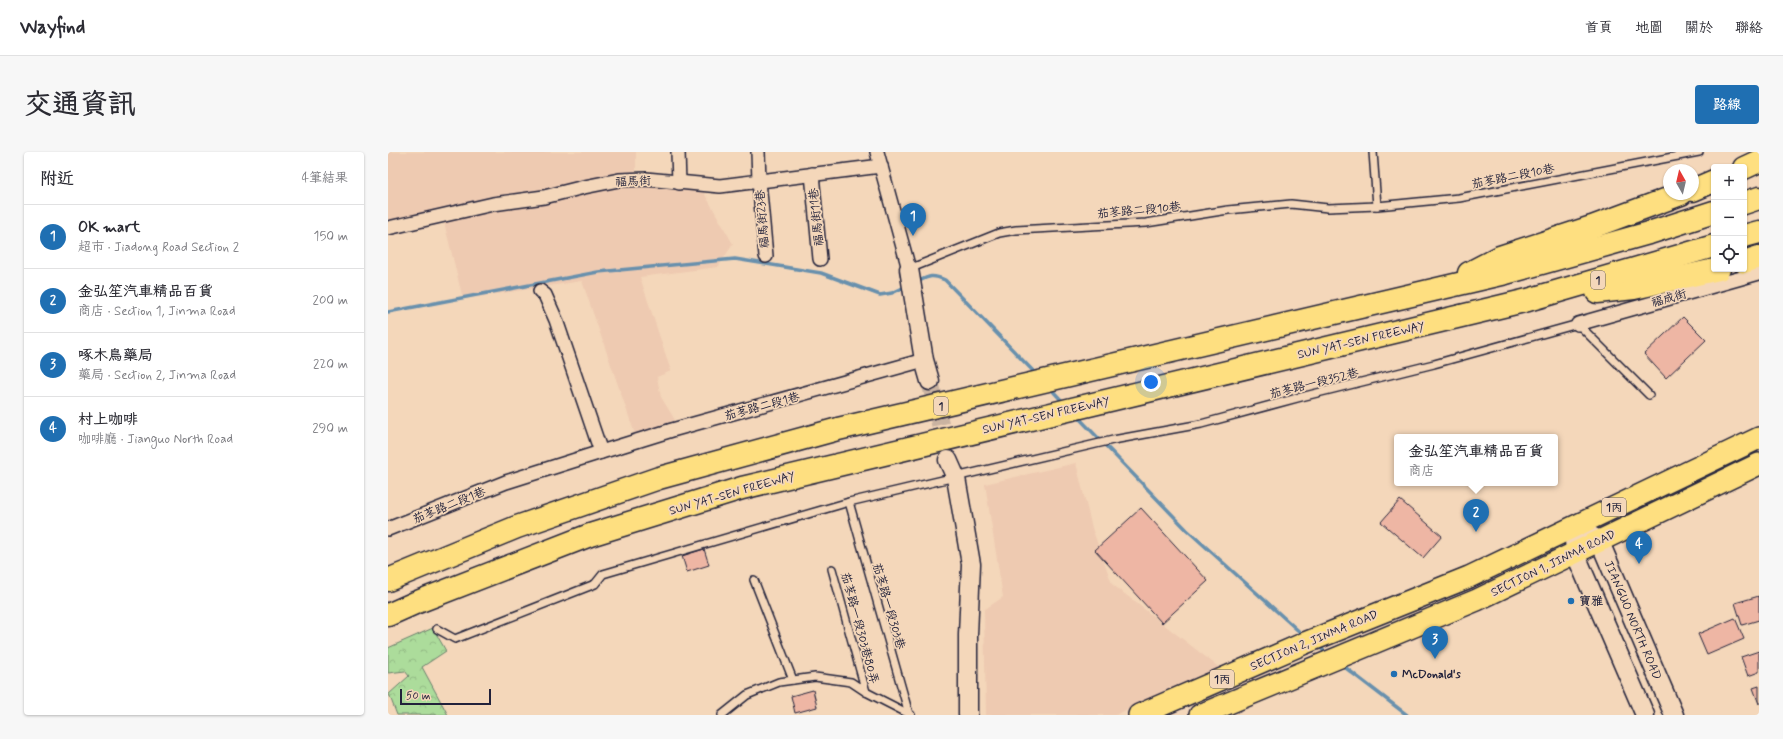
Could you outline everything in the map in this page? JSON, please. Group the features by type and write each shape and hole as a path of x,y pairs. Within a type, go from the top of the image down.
{"highway":[{"path":"1747,167 1759,161"},
{"path":"1699,187 1711,182"},
{"path":"1747,202 1759,198"},
{"path":"1435,290 1500,257 1592,227 1665,200"},
{"name":"1","path":"388,580 517,527 682,472 838,429 1506,273 1649,233 1711,213"},
{"path":"1747,235 1759,232"},
{"name":"SUN YAT-SEN FREEWAY","path":"388,615 415,603 590,535 742,488 1481,312 1528,300 1711,247"},
{"path":"1747,261 1759,257"},
{"path":"1528,300 1634,288 1711,271"}],"main road":[{"name":"SECTION 1, JINMA ROAD","path":"1469,577 1759,438"},
{"name":"SECTION 1, JINMA ROAD","path":"1477,600 1759,464"},
{"name":"SECTION 2, JINMA ROAD","path":"1139,715 1311,641 1469,577"},
{"name":"SECTION 2, JINMA ROAD","path":"1200,715 1477,600"}],"street":[{"path":"678,152 679,183"},
{"name":"福馬街23巷","path":"758,152 759,181 766,256"},
{"path":"877,152 910,280 924,360 930,381"},
{"name":"福馬街","path":"388,228 493,204 544,197 619,180 646,179 720,186 881,166"},
{"name":"福馬街11巷","path":"812,174 820,259"},
{"name":"福成街","path":"1578,324 1759,273"},
{"path":"540,291 545,295 556,320 601,452"},
{"name":"茄苳路二段1巷","path":"388,529 506,482 601,452 672,430 924,360"},
{"path":"948,460 956,478 971,564 968,635 968,715"},
{"path":"1574,526 1599,540"},
{"path":"1574,526 1575,553 1645,715"},
{"name":"JIANGUO NORTH ROAD","path":"1599,540 1674,715"}],"lane":[{"path":"1373,152 1377,185 1377,206"},
{"name":"茄苳路二段10巷","path":"910,280 999,233 1016,230 1146,222 1228,210 1291,204 1328,208 1377,206 1459,198 1699,152"},
{"path":"1578,324 1649,396"},
{"name":"茄苳路一段352巷","path":"437,629 455,640 595,584 603,574 848,502 956,478 1113,440 1201,424 1301,397 1434,364 1578,324"},
{"name":"茄苳路一段303巷","path":"848,502 910,715"},
{"name":"茄苳路一段303巷80弄","path":"832,569 866,692"},
{"path":"754,580 793,680"},
{"name":"茄苳路一段303巷","path":"722,715 747,695 779,682 815,677 851,682 866,692 910,715"}],"shaded area":[{"path":"388,152 636,152 636,185 703,191 733,244 718,267 640,277 671,371 657,377 661,397 675,420 637,440 582,281 463,299 442,214 388,229"},
{"path":"1076,463 1092,528 1112,584 1221,669 1115,715 986,715 984,610 1003,597 985,484"}],"green space":[{"path":"433,628 446,651 422,667 448,715 397,715 389,694 409,676 405,671 388,673 388,648"}],"building":[{"path":"1683,317 1706,340 1666,378 1644,354"},
{"path":"1400,500 1442,536 1423,558 1381,522"},
{"path":"1141,508 1208,581 1162,623 1095,550"},
{"path":"704,549 709,565 687,572 682,556"},
{"path":"1759,596 1759,620 1742,625 1735,603"},
{"path":"1735,618 1744,639 1707,655 1698,634"},
{"path":"1759,651 1759,672 1748,676 1741,657"},
{"path":"1759,686 1759,704 1753,688"},
{"path":"813,690 817,707 795,713 791,696"}],"waterway":[{"path":"388,312 598,272 735,259 821,273 880,295 892,293 907,286"},
{"path":"917,282 931,276 945,280 1037,375"},
{"path":"1049,387 1064,403"},
{"path":"1077,416 1187,530 1303,635"},
{"path":"1318,646 1329,655"},
{"path":"1342,665 1407,715"}],"tunnel":[{"path":"930,381 947,453"}],"place":[{"name":"OK mart","path":"913,236"},
{"name":"金弘笙汽車精品百貨","path":"1476,532"},
{"name":"村上咖啡","path":"1639,564"},
{"name":"寶雅","path":"1571,601"},
{"name":"啄木鳥藥局","path":"1435,659"},
{"name":"McDonald's","path":"1394,674"}]}
